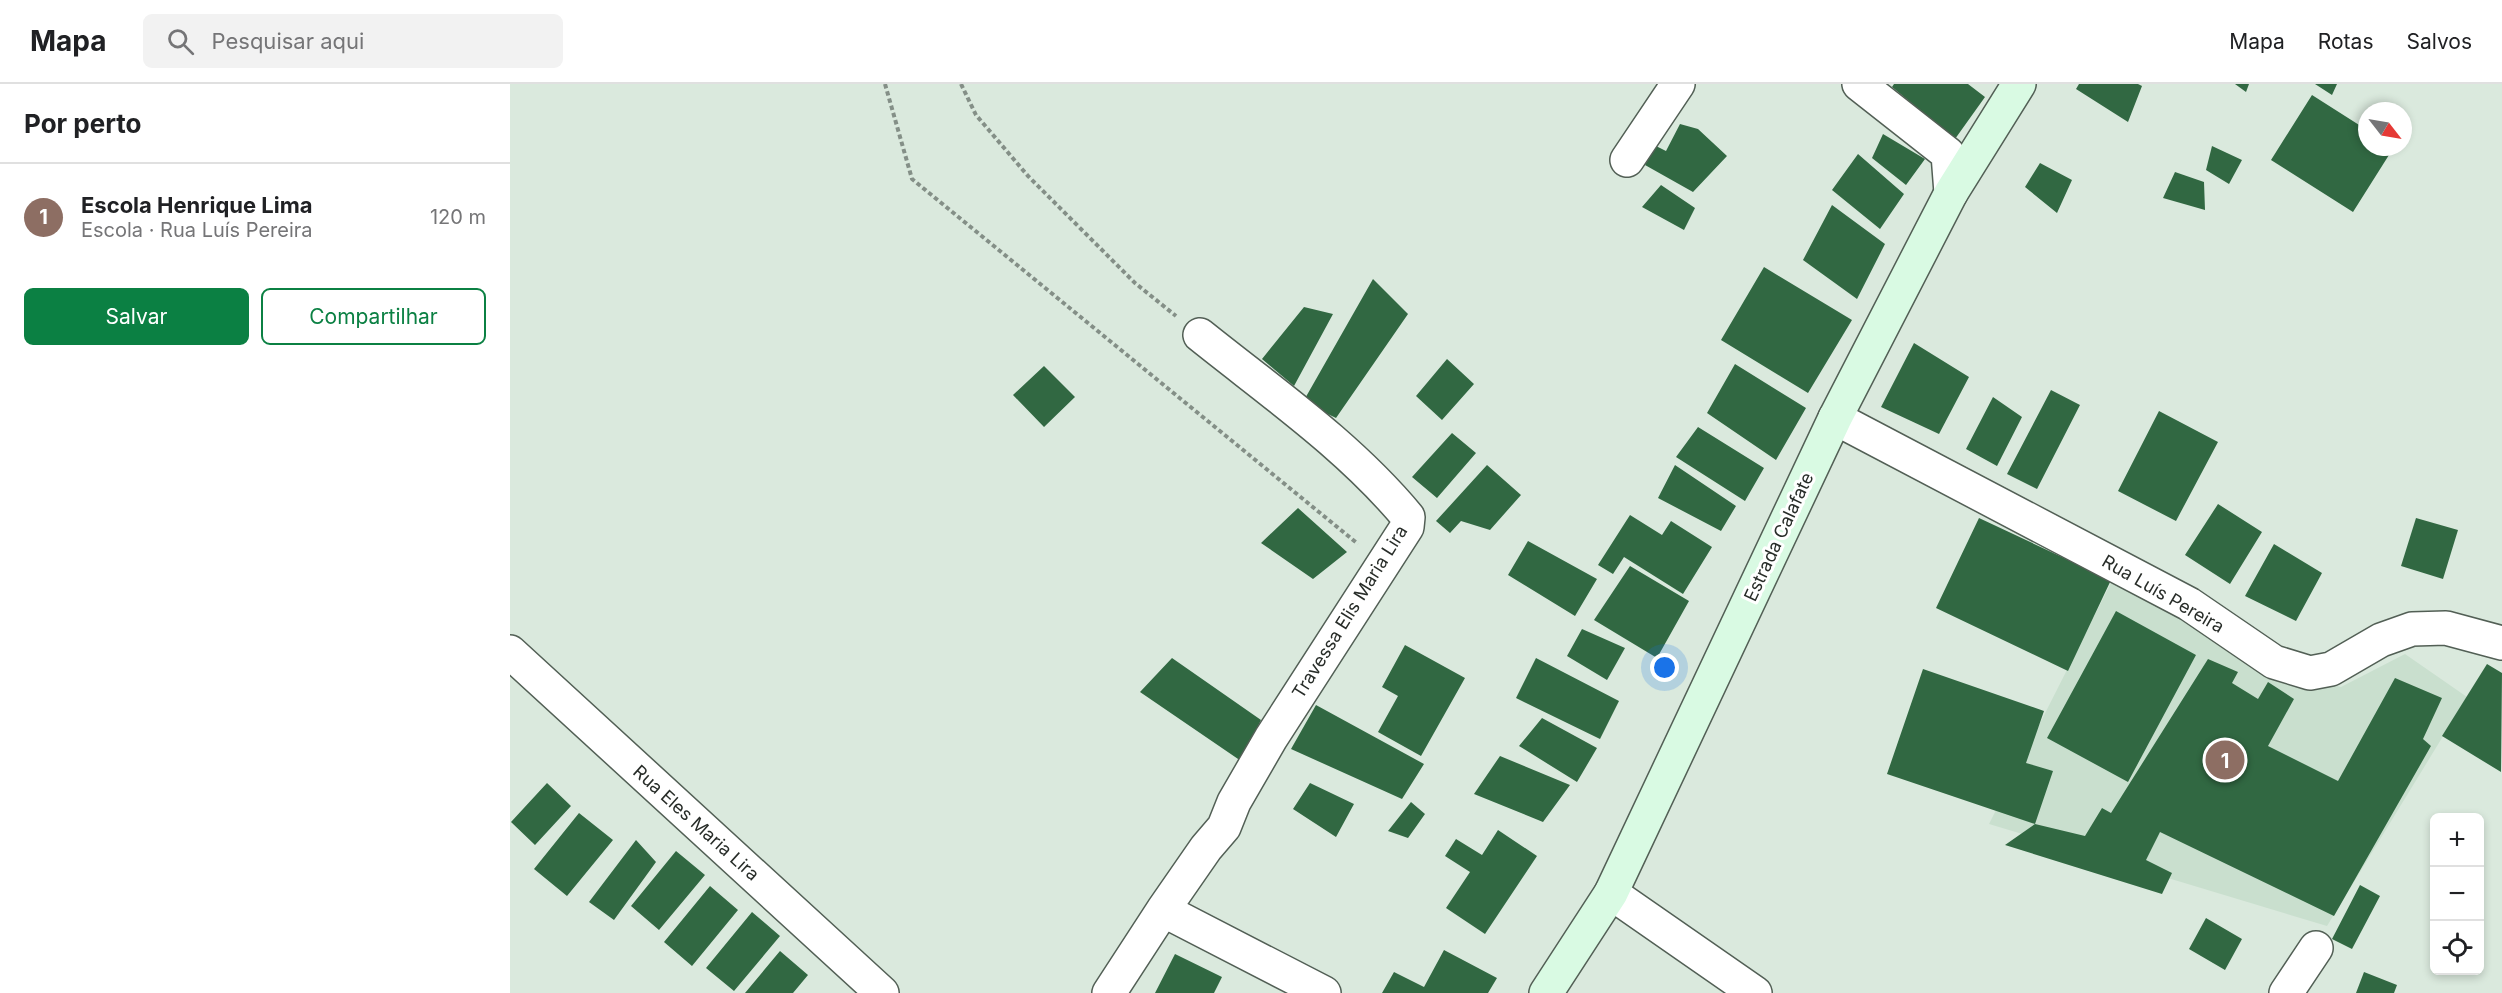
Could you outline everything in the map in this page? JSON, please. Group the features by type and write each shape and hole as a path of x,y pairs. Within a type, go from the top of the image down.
{"street":[{"path":"1627,160 1678,84"},
{"path":"1859,84 1948,154 1952,193"},
{"name":"Estrada Calafate","path":"1546,993 1611,892 1835,418 1952,193 2019,84"},
{"name":"Travessa Elis Maria Lira","path":"1109,993 1163,910 1206,848 1224,827 1234,802 1271,738 1407,527 1408,517 1385,489 1340,449 1200,335"},
{"name":"Rua Luís Pereira","path":"1835,418 2189,604 2274,662 2310,673 2331,669 2381,640 2412,629 2446,628 2502,643"},
{"name":"Rua Eles Maria Lira","path":"510,652 882,993"},
{"path":"1611,892 1755,993"},
{"path":"1163,910 1324,993"},
{"path":"2286,993 2316,948"}],"path":[{"path":"885,84 912,179 1361,547"},
{"path":"961,84 976,115 1028,176 1135,283 1200,335"}],"shaded area":[{"path":"2114,577 2281,673 2341,687 2405,654 2467,697 2327,926 1989,824"}],"building":[{"path":"1894,84 1968,84 1985,97 1955,139 1892,87"},
{"path":"2079,84 2138,84 2142,86 2128,122 2076,89"},
{"path":"2235,84 2249,84 2246,92"},
{"path":"2315,84 2337,84 2332,95"},
{"path":"2312,95 2358,124 2358,156 2388,156 2353,212 2271,160"},
{"path":"1680,124 1698,129 1727,156 1693,192 1645,165 1656,146 1666,151"},
{"path":"1883,134 1925,159 1906,185 1872,158"},
{"path":"2212,146 2242,160 2229,184 2206,170"},
{"path":"1858,154 1904,194 1880,229 1832,190"},
{"path":"2040,163 2072,180 2057,213 2025,187"},
{"path":"2175,172 2204,182 2205,210 2163,198"},
{"path":"1661,185 1695,208 1684,230 1642,207"},
{"path":"1832,205 1885,244 1857,299 1803,260"},
{"path":"1764,267 1852,320 1808,393 1721,340"},
{"path":"1373,279 1408,314 1336,418 1303,402"},
{"path":"1304,307 1333,314 1294,386 1262,359"},
{"path":"1914,343 1969,377 1939,434 1881,407"},
{"path":"1447,359 1474,384 1442,420 1416,396"},
{"path":"1735,364 1806,408 1776,460 1707,413"},
{"path":"1044,366 1075,397 1044,427 1013,395"},
{"path":"2051,390 2080,405 2037,489 2007,474"},
{"path":"1993,397 2022,417 1997,466 1966,449"},
{"path":"2159,411 2218,442 2176,521 2118,491"},
{"path":"1698,427 1764,468 1745,501 1676,457"},
{"path":"1452,433 1476,453 1437,498 1412,477"},
{"path":"1487,465 1521,495 1490,530 1461,521 1450,533 1436,521"},
{"path":"1675,465 1736,506 1721,531 1658,498"},
{"path":"2218,504 2262,532 2230,584 2185,555"},
{"path":"1298,508 1347,552 1313,579 1261,543"},
{"path":"1630,515 1662,535 1671,521 1712,547 1683,594 1624,557 1613,574 1598,565"},
{"path":"1979,518 2111,580 2068,671 1936,608"},
{"path":"2416,518 2458,530 2443,579 2401,566"},
{"path":"1528,541 1597,579 1575,616 1508,575"},
{"path":"2274,544 2322,573 2296,621 2245,596"},
{"path":"1630,566 1689,601 1657,658 1594,620"},
{"path":"2116,611 2196,655 2128,782 2047,738"},
{"path":"1582,629 1625,648 1607,680 1567,656"},
{"path":"1405,645 1465,678 1421,756 1378,732 1398,696 1382,687"},
{"path":"1172,658 1261,720 1241,761 1140,692"},
{"path":"1536,658 1619,701 1600,739 1516,698"},
{"path":"2208,659 2238,672 2232,683 2258,699 2268,682 2294,699 2268,746 2338,781 2395,678 2442,698 2423,739 2431,746 2334,916 2160,832 2146,860 2172,873 2162,894 2005,845 2035,824 2085,836 2102,808 2111,813"},
{"path":"2487,664 2502,673 2501,772 2442,736"},
{"path":"1923,669 2044,711 2026,763 2053,771 2035,824 1887,774"},
{"path":"1316,705 1424,764 1402,799 1291,749"},
{"path":"1542,718 1597,748 1577,782 1519,746"},
{"path":"1500,756 1570,785 1543,822 1474,794"},
{"path":"547,783 571,806 535,845 511,822"},
{"path":"1310,783 1354,804 1336,837 1293,809"},
{"path":"1411,802 1425,814 1408,838 1388,831"},
{"path":"579,813 613,840 567,896 534,869"},
{"path":"1498,830 1537,856 1485,934 1446,908 1470,872 1445,856 1456,839 1482,855"},
{"path":"636,840 656,862 614,920 589,902"},
{"path":"676,851 705,875 659,930 631,906"},
{"path":"2360,885 2380,896 2352,949 2332,939"},
{"path":"710,886 738,910 692,966 664,942"},
{"path":"752,912 780,936 734,991 706,968"},
{"path":"2206,918 2242,939 2225,970 2189,949"},
{"path":"1444,950 1497,978 1488,993 1382,993 1394,972 1424,987"},
{"path":"780,951 808,975 793,993 745,993"},
{"path":"1175,954 1222,977 1214,993 1155,993"},
{"path":"2364,972 2397,985 2394,993 2356,993"}],"place":[{"name":"Escola Henrique Lima","path":"2225,760"}]}
